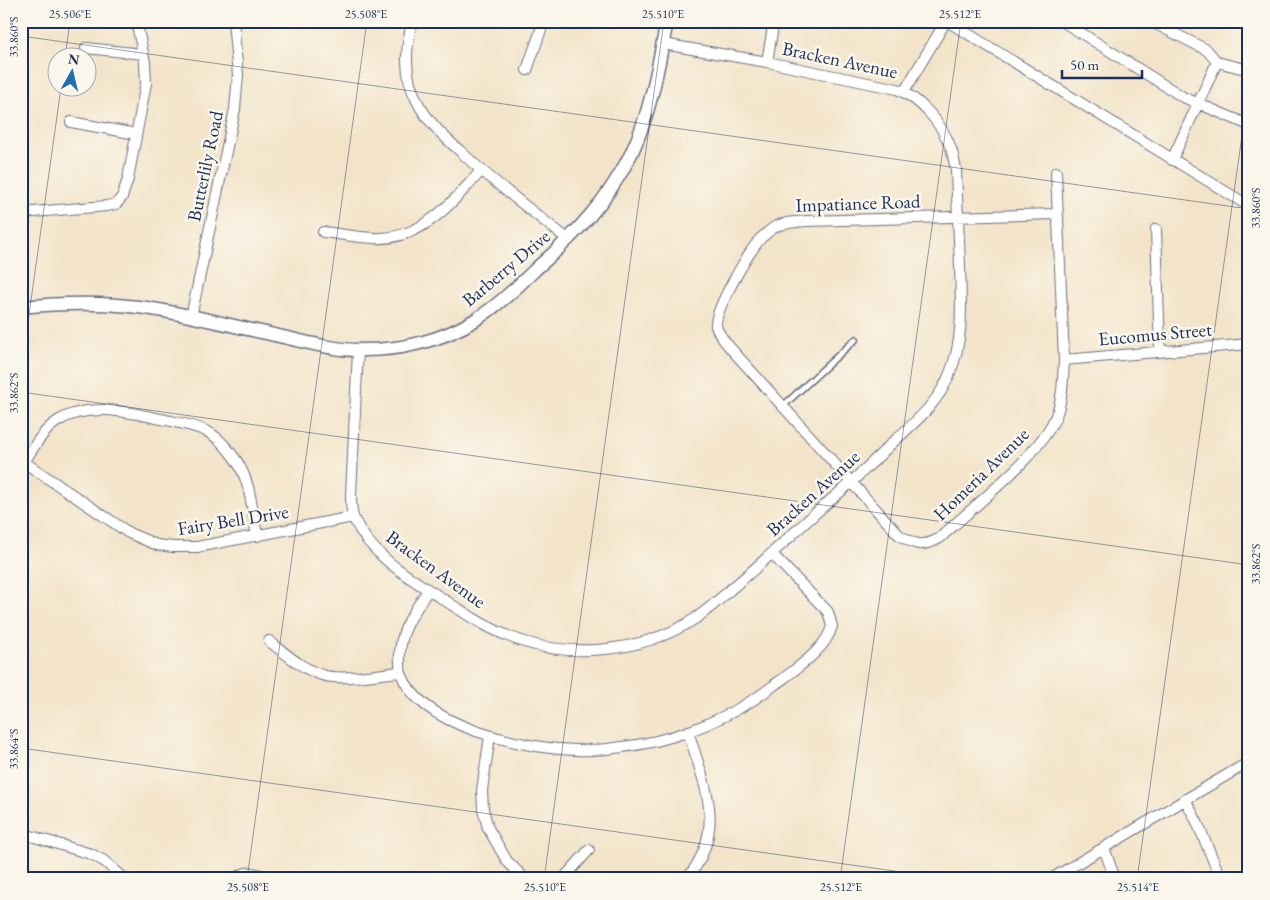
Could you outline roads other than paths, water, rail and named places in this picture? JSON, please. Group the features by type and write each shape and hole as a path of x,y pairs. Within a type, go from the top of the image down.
{"street":[{"path":"21,213 107,206 116,204 122,197 128,178 146,83 143,54 136,21"},
{"name":"Butterlily Road","path":"191,317 235,109 238,75 233,21"},
{"path":"413,21 407,47 408,74 414,97 422,111 437,131 481,171 569,240"},
{"path":"527,70 544,21"},
{"name":"Barberry Drive","path":"21,307 71,303 139,307 316,344 358,350 387,349 412,345 438,338 461,328 498,304 569,240 598,207 630,155 646,118 656,80 667,21"},
{"path":"766,62 774,21"},
{"path":"904,92 946,21 1249,206"},
{"path":"1062,21 1183,97 1249,125"},
{"path":"1150,21 1207,50 1217,62 1249,70"},
{"name":"Bracken Avenue","path":"358,350 350,495 353,517 360,531 378,553 428,590 479,622 530,644 557,648 584,650 613,648 647,640 670,632 692,621 772,554 852,482 934,403 950,375 956,355 961,325 956,169 951,147 946,136 926,109 904,92 870,83 662,44"},
{"path":"98,49 143,54"},
{"path":"1172,160 1217,62"},
{"path":"72,122 136,134"},
{"path":"323,232 373,238 392,238 406,234 440,214 481,171"},
{"name":"Homeria Avenue","path":"852,482 899,535 912,543 928,544 940,538 1016,468 1048,432 1060,404 1064,360 1056,172"},
{"name":"Impatiance Road","path":"852,482 733,351 720,334 716,325 717,315 723,301 762,238 774,227 807,221 1057,214"},
{"path":"1156,229 1160,351"},
{"name":"Eucomus Street","path":"1064,360 1249,344"},
{"path":"23,461 46,430 58,420 75,413 98,410 124,411 205,430 236,459 247,478 256,536"},
{"name":"Fairy Bell Drive","path":"23,461 129,533 157,545 197,547 353,517"},
{"path":"428,590 406,626 401,640 400,672 407,686 424,704 450,720 490,736 523,744 577,750 623,747 688,732 704,726 753,700 792,672 826,639 832,626 828,612 772,554"},
{"path":"269,641 299,664 324,676 335,678 400,672"},
{"path":"687,879 702,856 710,826 709,799 688,732"},
{"path":"490,736 482,790 483,809 488,828 507,861 525,879"},
{"path":"1050,879 1249,762"},
{"path":"1185,799 1198,822 1220,879"},
{"path":"21,833 91,854 104,861 125,879"},
{"path":"1104,848 1115,879"},
{"path":"563,879 589,850"},
{"path":"236,879 246,872 252,872 267,879"}],"lane":[{"path":"783,406 856,339"}]}
